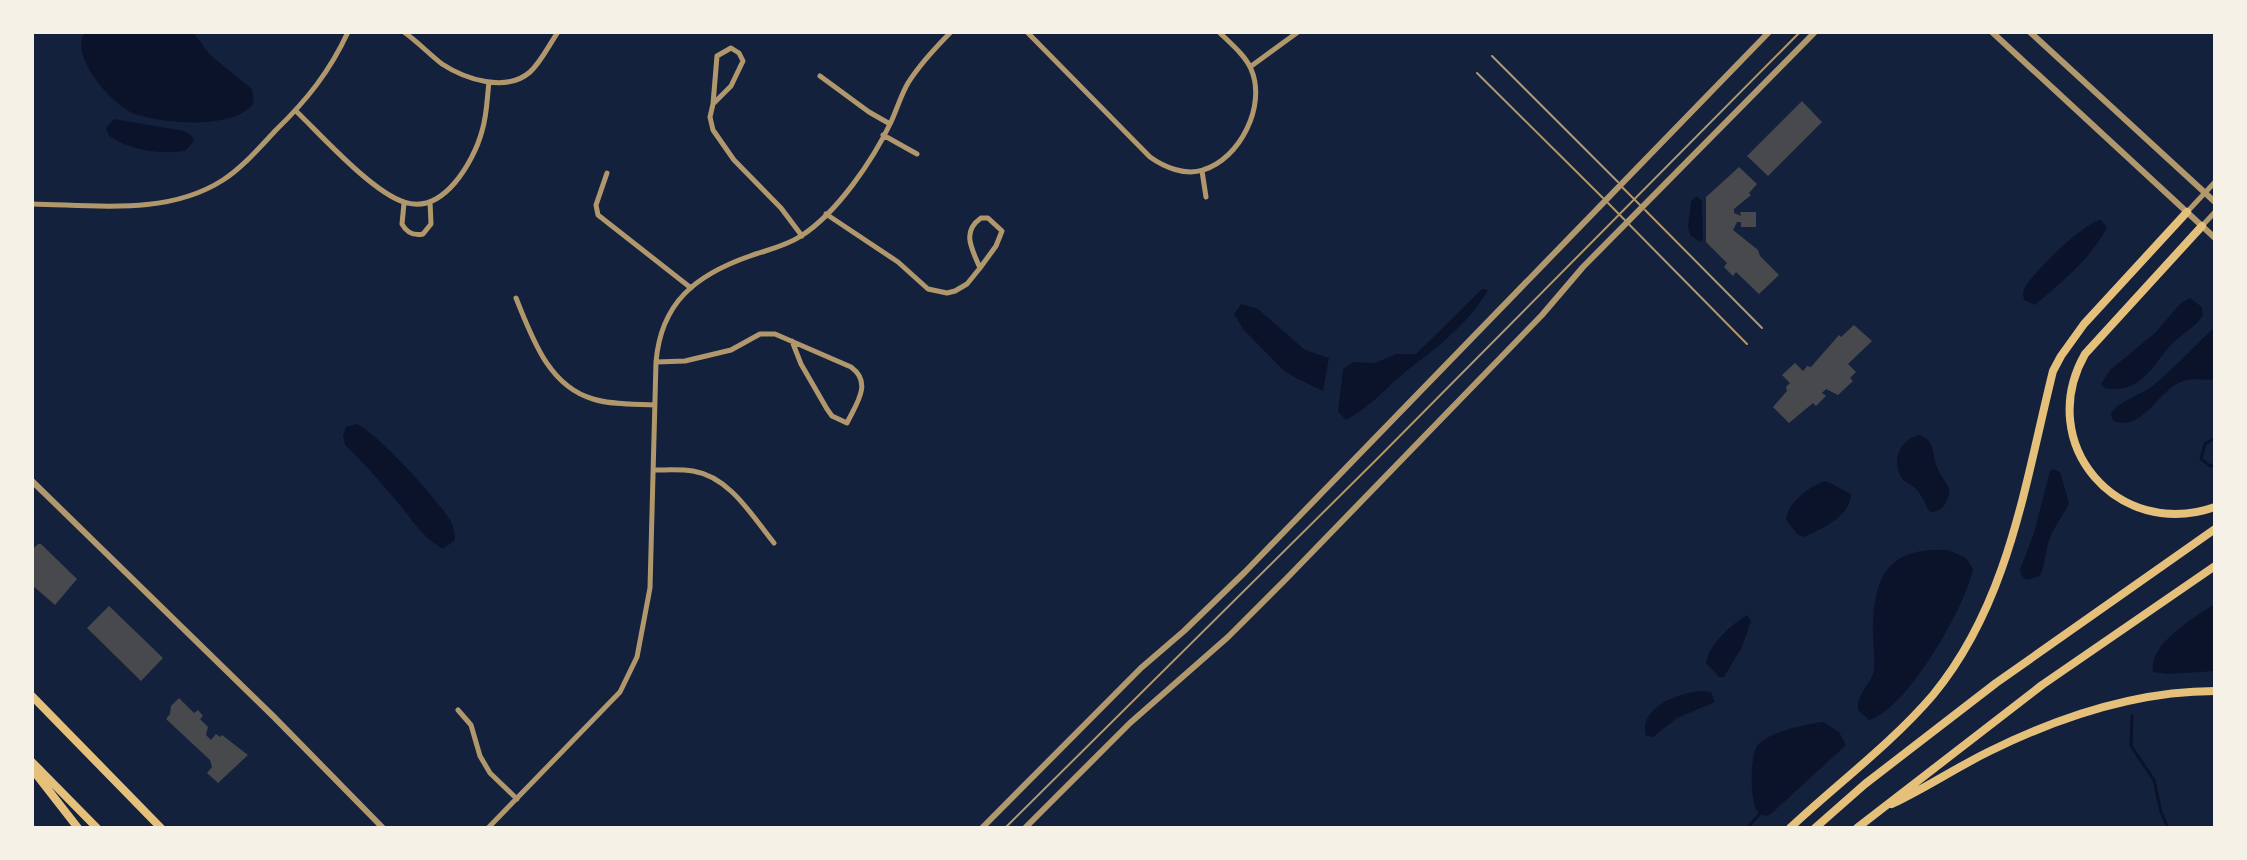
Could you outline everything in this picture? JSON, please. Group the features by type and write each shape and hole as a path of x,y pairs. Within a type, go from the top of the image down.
{"highway":[{"path":"1790,828 1887,740 1932,695 1950,671 2001,577 2053,371 2084,324 2187,212"},
{"path":"2202,226 2085,354 2074,377 2070,420 2074,446 2080,459 2104,487 2125,502 2138,508 2164,511 2215,507"},
{"path":"1815,828 1865,784 1967,705 2074,626 2215,529"},
{"path":"1857,828 2053,678 2215,566"},
{"path":"1877,811 1924,789 1990,751 2066,720 2149,697 2215,691"},
{"path":"32,696 161,828"},
{"path":"32,762 97,828"},
{"path":"32,769 78,828"}],"street":[{"path":"32,204 147,205 190,197 210,188 238,169 296,111 327,73 348,32"},
{"path":"404,32 445,66 489,82 526,76 558,32"},
{"path":"488,828 607,706 630,676 642,640 650,588 656,362 666,318 691,288 732,263 802,236 826,214 855,179 890,124 909,82 951,32"},
{"path":"1027,32 1150,157 1175,170 1202,171 1230,151 1250,122 1256,106 1257,91 1250,67 1219,32"},
{"path":"1250,67 1298,32"},
{"path":"982,828 1141,668 1245,572 1769,32"},
{"path":"1025,828 1130,723 1210,654 1277,588 1445,417 1628,221 1815,32"},
{"path":"1992,32 2215,238"},
{"path":"2030,32 2215,202"},
{"path":"713,104 731,86 743,61 739,53 731,48 717,56 710,117 713,130 734,160 781,208 802,236"},
{"path":"820,76 890,124"},
{"path":"296,111 351,165 404,203 430,202 439,198 452,184 474,152 486,118 489,82"},
{"path":"883,135 917,154"},
{"path":"1202,171 1206,197"},
{"path":"607,173 596,205 598,215 691,288"},
{"path":"2187,212 2215,182"},
{"path":"404,203 402,224 411,234 418,235 423,234 431,224 430,202"},
{"path":"2202,226 2215,212"},
{"path":"826,214 898,262 928,289 947,293 967,284 980,268 996,246 1002,231 988,218 981,218 969,230 968,238 980,268"},
{"path":"516,298 543,356 563,384 593,400 655,405"},
{"path":"656,362 685,361 731,350 760,334 775,334 792,341 858,372 863,384 862,391 847,423 832,416 827,409 801,364 792,341"},
{"path":"654,470 693,471 714,478 731,490 774,543"},
{"path":"32,481 383,828"},
{"path":"458,710 471,725 480,756 490,773 517,799"}],"lane":[{"path":"1005,828 1376,460 1800,32"},
{"path":"1492,56 1762,328"},
{"path":"1477,73 1628,221 1747,344"}],"water":[{"path":"86,32 193,32 210,55 252,89 254,103 231,118 215,121 180,122 135,114 105,91 87,65 81,41"},
{"path":"114,119 184,131 194,141 185,151 155,152 136,148 109,136 106,128"},
{"path":"1697,196 1702,201 1703,240 1700,242 1690,235 1688,227 1691,201"},
{"path":"2101,220 2107,228 2075,270 2035,305 2024,300 2025,287 2049,259 2083,229"},
{"path":"1482,289 1488,290 1481,301 1445,340 1357,414 1346,420 1338,412 1343,369 1354,362 1375,363 1396,354 1416,354"},
{"path":"2190,298 2202,307 2203,316 2174,342 2143,378 2127,387 2105,388 2101,384 2110,370 2155,333 2181,303"},
{"path":"1241,304 1258,309 1305,350 1329,358 1323,391 1282,369 1243,329 1234,314"},
{"path":"2215,327 2215,379 2183,381 2165,393 2142,416 2124,423 2113,421 2111,413 2115,409 2154,385"},
{"path":"356,424 390,451 431,495 451,522 455,540 443,549 432,541 345,445 343,436 346,427"},
{"path":"1919,435 1931,443 1937,467 1950,490 1944,506 1935,512 1930,512 1918,491 1903,479 1898,470 1898,457 1903,446"},
{"path":"2053,469 2060,472 2069,503 2050,538 2040,576 2026,580 2020,570"},
{"path":"1826,481 1851,494 1850,502 1834,521 1804,537 1798,535 1786,520 1790,508 1807,491"},
{"path":"1928,550 1948,550 1966,558 1973,569 1959,607 1916,678 1900,698 1869,720 1858,710 1858,704 1874,670 1874,612 1881,581 1898,560"},
{"path":"2215,604 2215,671 2153,672 2157,652 2165,642"},
{"path":"1747,615 1751,621 1742,647 1724,677 1719,677 1706,663 1711,649"},
{"path":"1701,691 1711,692 1715,702 1677,718 1653,737 1646,736 1648,717 1662,703"},
{"path":"1823,722 1839,732 1846,745 1771,814 1759,813 1754,804 1752,787 1757,746 1778,733"}],"building":[{"path":"1802,101 1822,122 1768,176 1747,156"},
{"path":"1739,167 1757,184 1749,193 1751,195 1734,209 1734,213 1741,216 1740,212 1756,212 1756,227 1741,227 1741,222 1737,222 1733,230 1758,250 1779,275 1759,294 1736,272 1733,276 1724,267 1727,263 1706,242 1706,197"},
{"path":"1854,325 1872,341 1848,364 1856,372 1850,378 1853,381 1838,395 1826,389 1822,393 1826,396 1816,406 1813,403 1789,423 1773,407 1790,383 1782,375 1795,363 1803,371 1807,366 1811,367 1839,335 1841,337"},
{"path":"38,544 77,579 55,605 32,585 32,550"},
{"path":"109,606 163,658 141,681 87,628"},
{"path":"179,698 194,713 198,710 203,716 200,719 208,727 206,735 211,740 216,734 222,735 248,755 218,783 207,773 212,767 210,760 166,719 171,706"}],"waterway":[{"path":"2215,438 2205,444 2201,459 2210,466 2215,465"},
{"path":"2132,716 2131,746 2154,780 2168,828"},
{"path":"1747,828 1760,814"}]}
